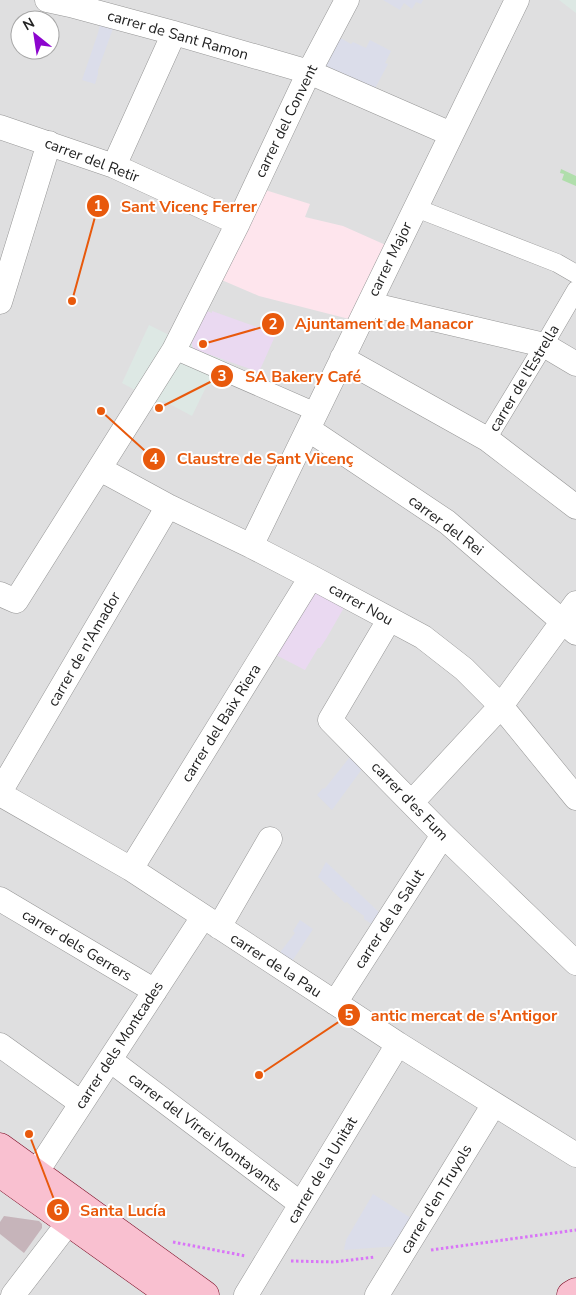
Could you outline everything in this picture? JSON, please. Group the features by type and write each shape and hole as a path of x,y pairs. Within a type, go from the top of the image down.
{"main road":[{"path":"0,1147 206,1295"},
{"path":"0,1173 69,1222 153,1290"},
{"path":"571,1295 576,1292"}],"street":[{"name":"carrer de Sant Ramon","path":"47,0 308,72 451,134"},
{"name":"carrer del Convent","path":"0,594 16,601 174,350 238,222 308,72 347,0"},
{"name":"carrer Major","path":"250,546 517,0"},
{"path":"114,166 174,34"},
{"name":"carrer del Retir","path":"0,126 114,166 238,222"},
{"path":"0,302 49,143"},
{"path":"416,208 557,264 576,274"},
{"name":"carrer de l'Estrella","path":"487,439 576,290"},
{"path":"369,304 544,345 576,364"},
{"path":"174,350 312,421"},
{"path":"342,358 487,439 576,507"},
{"name":"carrer del Rei","path":"312,421 572,619"},
{"name":"carrer Nou","path":"100,470 423,637 464,669 501,706 576,798"},
{"name":"carrer de n'Amador","path":"0,793 168,506"},
{"name":"carrer del Baix Riera","path":"131,869 310,577"},
{"path":"412,802 501,706 572,619"},
{"name":"carrer d'es Fum","path":"389,620 330,720 444,835 576,963"},
{"name":"carrer de la Pau","path":"0,793 131,869 398,1044 576,1155"},
{"name":"carrer de la Salut","path":"335,1003 444,835"},
{"name":"carrer dels Montcades","path":"36,1173 155,991 211,922 270,838"},
{"name":"carrer dels Gerrers","path":"0,899 155,991"},
{"name":"carrer de la Unitat","path":"246,1295 398,1044"},
{"path":"0,1045 81,1103"},
{"name":"carrer del Virrei Montayants","path":"110,1060 301,1204"},
{"name":"carrer d'en Truyols","path":"378,1295 494,1104"},
{"path":"13,1295 69,1222"}],"path":[{"path":"173,1242 267,1260 334,1262 576,1230"}],"shaded area":[{"path":"0,0 576,0 576,1295 0,1295"},
{"path":"383,0 423,0 421,4 416,2 412,9 404,3 400,10"},
{"path":"559,0 576,0 576,13"},
{"path":"101,20 115,23 98,70 95,84 82,80"},
{"path":"337,36 351,44 353,42 366,48 370,40 391,51 385,63 388,64 373,92 327,71 323,63"},
{"path":"561,169 576,176 576,186 562,180 564,174 560,173"},
{"path":"262,189 310,204 305,217 343,226 388,246 353,320 259,296 217,278"},
{"path":"202,309 276,334 259,372 193,349 189,336"},
{"path":"149,325 167,334 179,330 189,336 193,349 224,360 214,384 206,387 192,416 164,401 155,403 122,383"},
{"path":"318,589 346,604 305,670 272,653"},
{"path":"353,753 365,765 332,810 317,795 326,787"},
{"path":"326,862 383,916 376,927 364,919 364,916 347,902 345,903 318,877"},
{"path":"300,920 313,929 291,963 278,955 295,933 293,931"},
{"path":"373,1194 414,1220 398,1246 344,1250 346,1240"},
{"path":"4,1216 39,1221 42,1224 42,1228 24,1253 0,1234 0,1222"}],"place":[{"name":"Sant Vicenç Ferrer","path":"72,301"},
{"name":"Ajuntament de Manacor","path":"203,344"},
{"name":"SA Bakery Café","path":"159,408"},
{"name":"Claustre de Sant Vicenç","path":"101,411"},
{"name":"antic mercat de s'Antigor","path":"259,1075"},
{"name":"Santa Lucía","path":"29,1134"}]}
